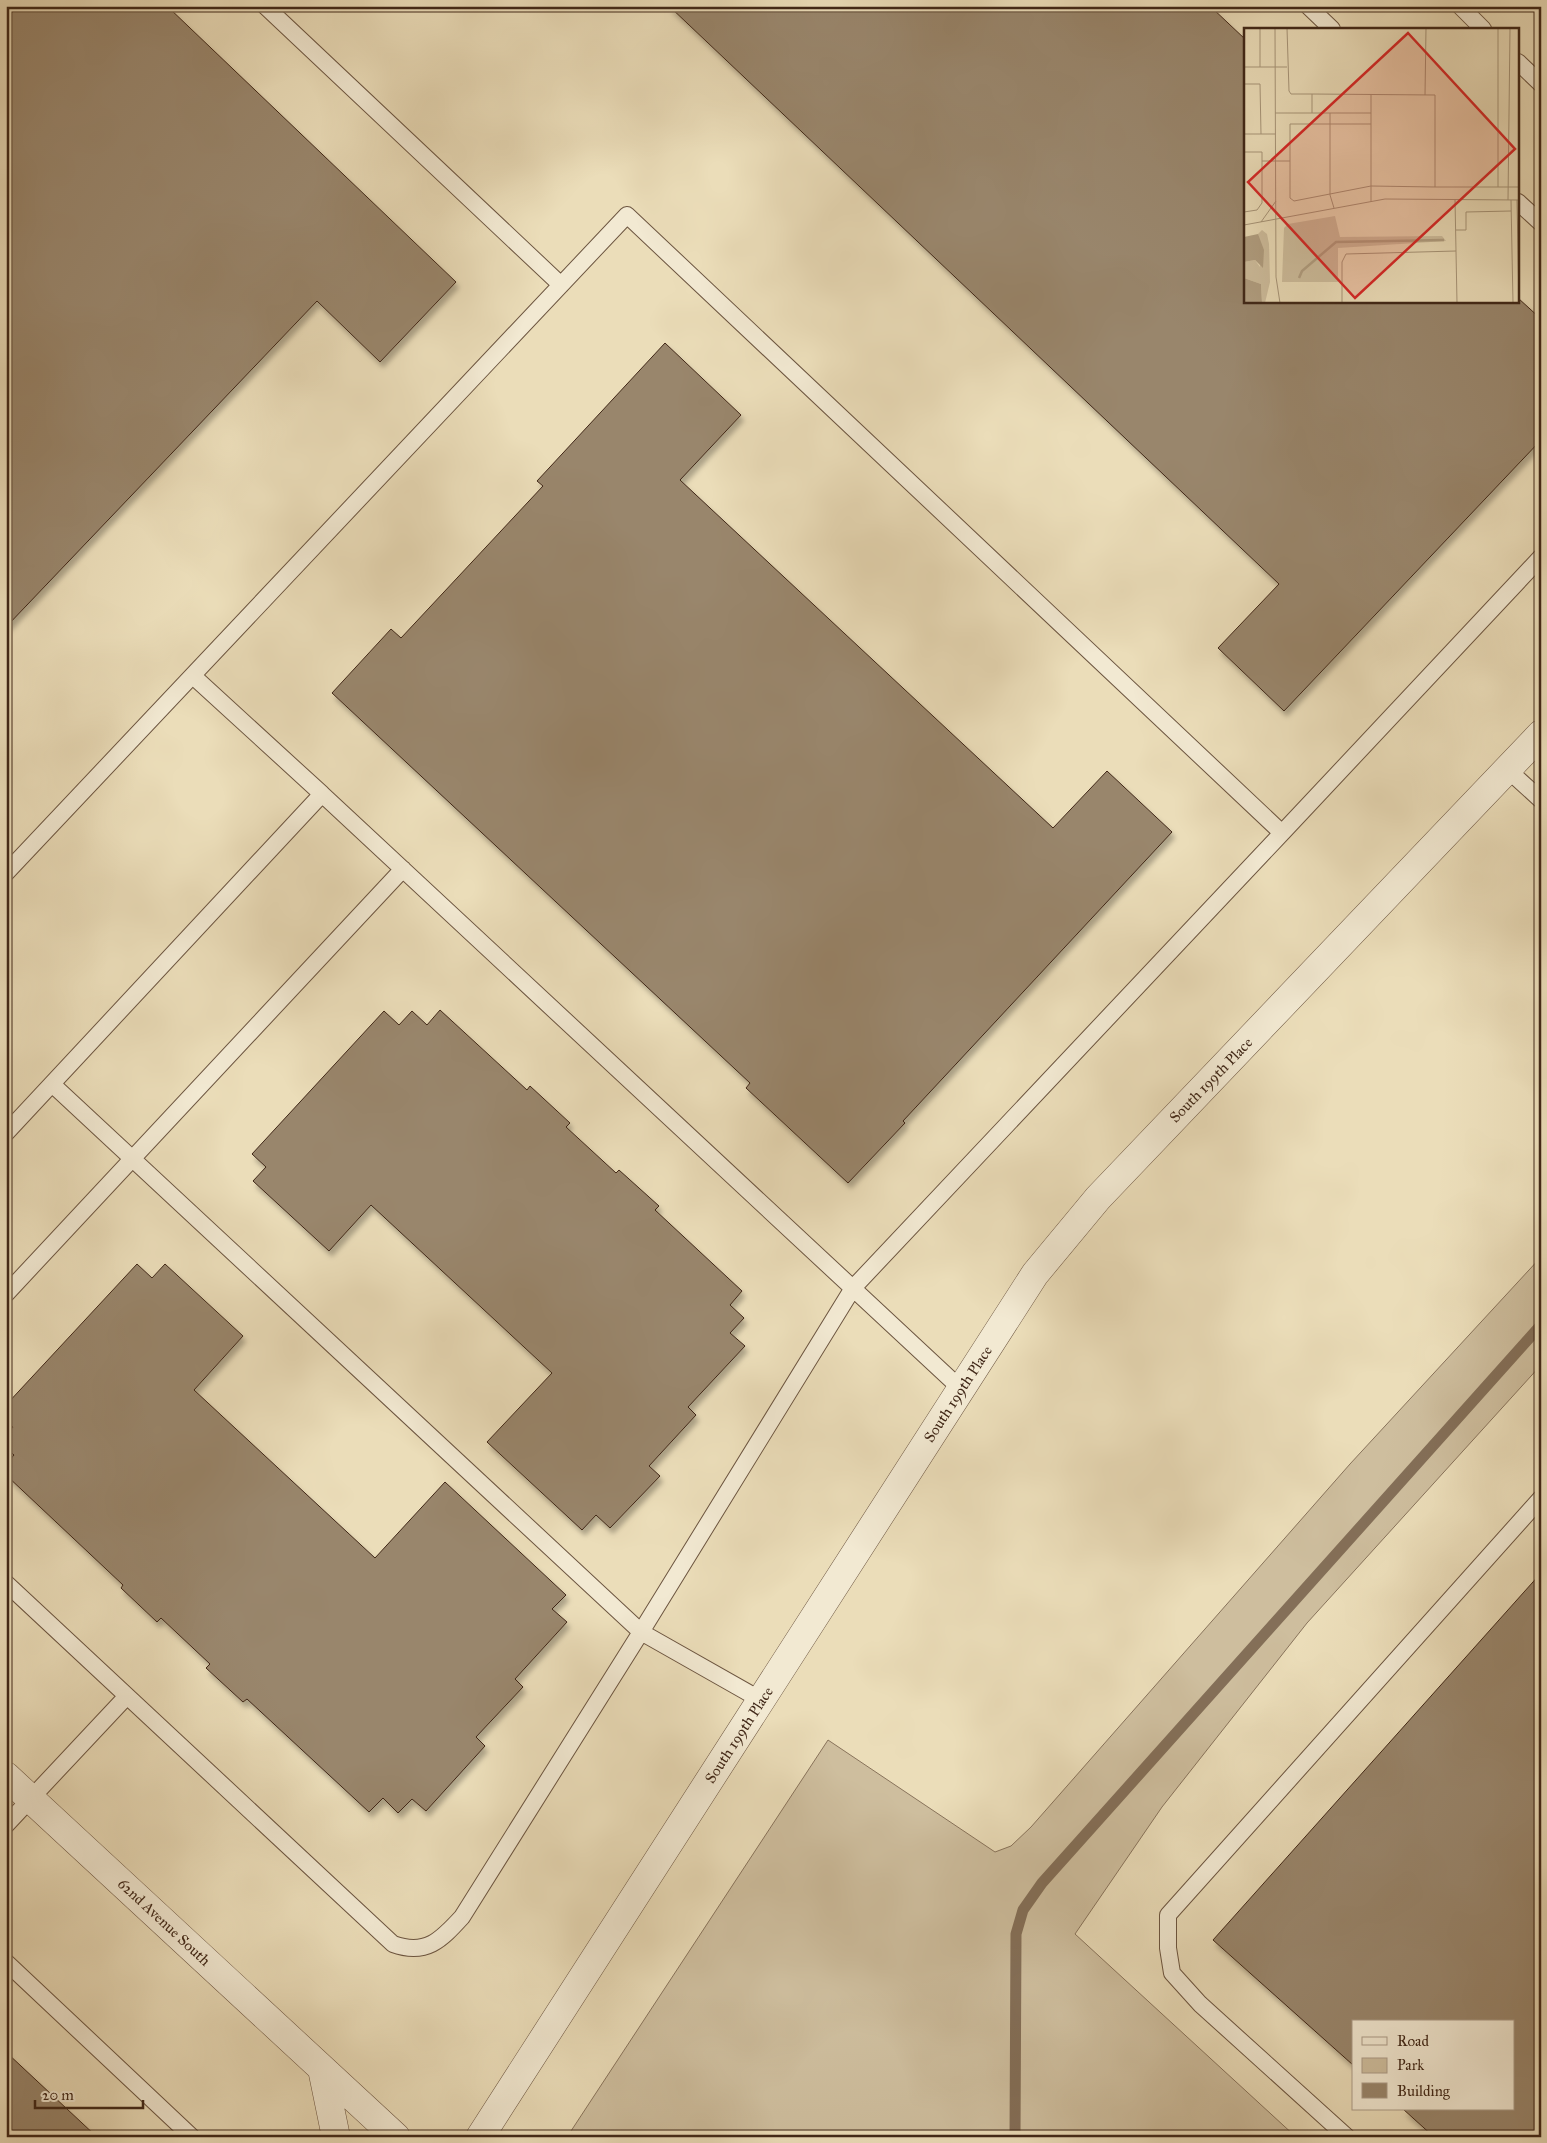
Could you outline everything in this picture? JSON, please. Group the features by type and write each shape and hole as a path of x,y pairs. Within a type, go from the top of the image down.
{"street":[{"name":"South 199th Place","path":"480,2137 1035,1274 1098,1198 1541,734"},
{"name":"62nd Avenue South","path":"6,1776 396,2137"},
{"path":"322,2068 336,2137"}],"lane":[{"path":"265,6 561,285"},
{"path":"1308,6 1331,28"},
{"path":"1460,6 1482,28"},
{"path":"1520,64 1541,84"},
{"path":"1520,204 1541,223"},
{"path":"6,873 627,215 1282,833"},
{"path":"6,1583 393,1944 404,1948 427,1947 443,1938 462,1917 641,1632 853,1288 1541,558"},
{"path":"193,676 961,1389"},
{"path":"1507,769 1541,800"},
{"path":"6,1133 322,794"},
{"path":"6,1294 403,869"},
{"path":"52,1084 641,1632 761,1700"},
{"path":"1347,2137 1200,2004 1172,1973 1168,1948 1168,1915 1541,1498"},
{"path":"6,1825 127,1696"},
{"path":"6,1962 192,2137"}],"green space":[{"path":"1541,1257 1541,1365 1307,1623 1162,1807 1075,1934 1296,2137 570,2137 571,2131 828,1740 995,1852 1011,1846 1031,1827 1350,1464"}],"building":[{"path":"6,6 167,6 456,282 380,362 317,301 6,627"},
{"path":"669,6 1210,6 1244,38 1244,302 1520,302 1520,300 1541,319 1541,440 1284,711 1218,648 1279,584"},
{"path":"665,343 741,415 680,480 1053,828 1107,771 1172,832 903,1121 905,1123 848,1183 746,1088 750,1083 332,693 391,629 401,638 543,486 537,481"},
{"path":"440,1010 527,1090 530,1086 570,1123 566,1127 616,1173 619,1170 659,1206 655,1210 742,1291 730,1305 744,1318 730,1333 745,1346 688,1407 696,1415 649,1466 660,1476 610,1528 596,1515 582,1530 487,1442 552,1373 371,1205 329,1251 253,1181 266,1167 252,1154 384,1011 399,1025 412,1011 427,1025"},
{"path":"137,1264 152,1278 165,1264 243,1336 194,1390 375,1558 445,1482 566,1595 552,1609 567,1622 515,1679 523,1687 476,1737 485,1746 426,1811 412,1799 398,1813 383,1798 369,1812 247,1699 243,1702 206,1668 210,1664 161,1618 157,1622 121,1588 123,1585 6,1475 6,1464 14,1455 6,1448 6,1435 13,1427 6,1421 6,1405"},
{"path":"1541,1573 1541,2137 1434,2137 1404,2110 1514,2110 1514,2020 1352,2020 1352,2064 1213,1940"},
{"path":"6,2052 97,2137 6,2137"}],"waterway":[{"path":"1015,2137 1016,1934 1023,1910 1042,1883 1541,1325"}]}
